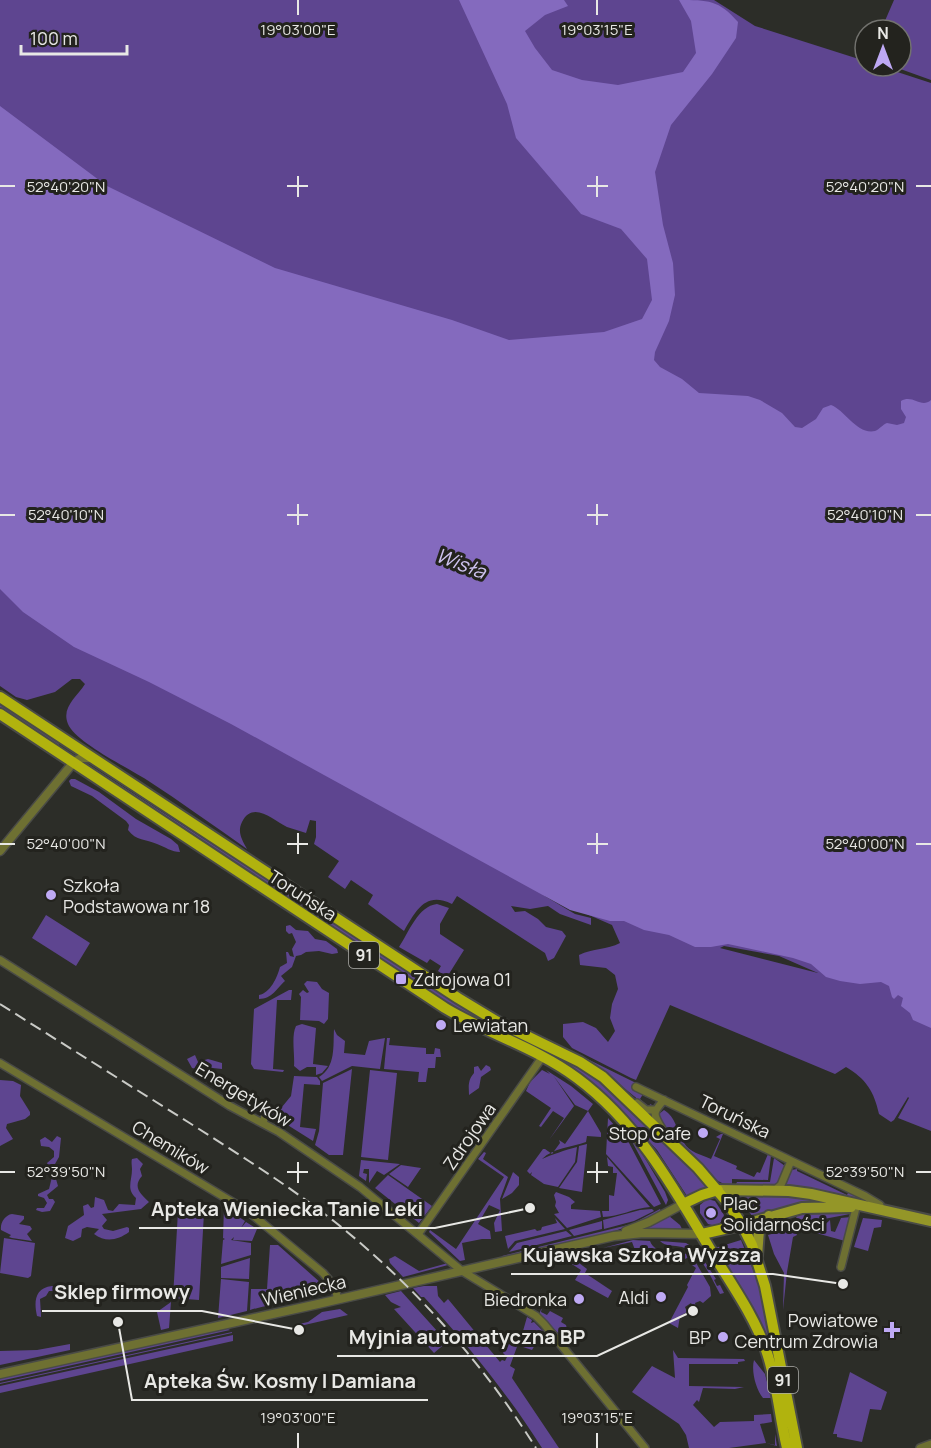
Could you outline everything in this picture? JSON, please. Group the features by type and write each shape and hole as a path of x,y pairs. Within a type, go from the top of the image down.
{"main road":[{"name":"Toruńska","path":"0,697 458,998 496,1021 580,1062 603,1077 718,1190"},
{"name":"Toruńska","path":"0,714 445,1008 476,1026 543,1056 592,1089 648,1149 683,1204"},
{"path":"683,1204 718,1190 772,1191 811,1194 856,1206 931,1221"},
{"name":"91","path":"718,1190 742,1225 757,1259 768,1297 796,1448"},
{"name":"91","path":"683,1204 759,1331 770,1363 786,1448"},
{"path":"702,1234 816,1206 856,1206"},
{"path":"757,1259 759,1230 769,1216"}],"street":[{"path":"0,851 73,763 81,758 93,758"},
{"name":"Energetyków","path":"0,960 230,1106 279,1132 360,1187 462,1270 539,1319 645,1448"},
{"name":"Zdrojowa","path":"419,1233 543,1056"},
{"name":"Chemików","path":"0,1063 249,1212 323,1273 333,1286 338,1299"},
{"name":"Toruńska","path":"636,1087 865,1196 880,1205 874,1209"},
{"path":"625,1097 635,1101 646,1110 656,1110 664,1100"},
{"name":"Toruńska","path":"656,1110 655,1117 663,1134"},
{"path":"263,1123 266,1113"},
{"path":"772,1191 782,1185 791,1161"},
{"name":"Wieniecka","path":"614,1236 650,1222 683,1204"},
{"path":"841,1267 856,1206"},
{"name":"Wieniecka","path":"0,1374 614,1236 643,1233 702,1234"},
{"path":"920,1448 931,1444"}],"shaded area":[{"path":"0,0 714,0 755,26 853,57 853,78 913,77 931,83 931,1131 898,1118 908,1097 891,1122 879,1114 868,1086 846,1067 835,1074 670,1005 636,1080 631,1078 572,1048 563,1037 563,1024 583,1022 596,1028 608,1042 615,1031 610,1018 618,989 615,975 606,968 580,965 579,955 620,943 612,925 543,895 575,914 591,918 591,925 560,914 548,906 530,909 511,906 515,912 525,911 546,927 562,931 566,936 554,958 548,961 545,953 457,896 452,904 435,900 422,905 404,931 368,904 373,895 351,880 345,889 328,877 339,861 314,844 316,821 310,820 306,833 287,827 263,814 252,813 242,822 240,829 247,849 160,788 92,747 73,731 66,718 68,707 85,684 80,679 72,679 55,692 27,700 16,697 0,686","holes":["724,946 779,956 818,973 720,948"]},
{"path":"894,0 931,0 931,80 913,74 913,18 886,18"},
{"path":"0,702 61,742 57,747 0,709"},
{"path":"81,762 86,763 465,1007 537,1047 462,1014"},
{"path":"71,779 99,792 136,819 171,839 178,845 180,852 134,836 128,830 129,825 126,821 92,796 71,786 69,781"},
{"path":"437,904 449,908 440,924 440,934 464,950 447,977 438,971 441,966 430,959 427,963 399,947 410,927 424,909"},
{"path":"46,915 90,943 76,966 32,938"},
{"path":"290,925 296,930 308,931 315,939 326,941 337,949 338,953 319,951 296,956 292,967 281,976 285,981 271,995 259,999 259,995 263,994 272,984 280,967 287,963 286,952 294,957 292,949 296,942 292,933 289,934 286,931 286,926"},
{"path":"307,981 317,982 329,993 328,1019 324,1024 319,1021 300,1020 301,997 299,994 303,990 309,992 304,984"},
{"path":"292,990 291,1000 277,1000 273,1069 284,1070 283,1072 254,1069 251,1064 254,1009"},
{"path":"302,1024 316,1028 313,1064 328,1066 322,1073 316,1075 316,1067 307,1067 300,1071 294,1066 293,1040 296,1026"},
{"path":"334,1029 337,1035 345,1041 344,1053 365,1055 369,1041 385,1038 380,1069 352,1066 322,1081 319,1077 331,1062"},
{"path":"387,1038 390,1038 389,1045 426,1048 426,1054 434,1054 435,1048 440,1049 441,1057 436,1057 435,1068 428,1068 426,1082 418,1082 419,1072 384,1069"},
{"path":"557,1044 636,1083 633,1088 643,1094 640,1099 648,1106 651,1104 652,1106 646,1107 614,1081"},
{"path":"195,1055 198,1062 208,1059 222,1063 222,1069 204,1067 200,1064 197,1069 192,1068 187,1059"},
{"path":"553,1055 575,1064 612,1090 709,1187 687,1196 657,1150 618,1108"},
{"path":"486,1065 491,1070 481,1077 479,1088 469,1095 469,1082 474,1073 474,1067 478,1066 481,1071"},
{"path":"352,1069 343,1155 329,1155 315,1145 319,1131 323,1083"},
{"path":"370,1070 397,1073 388,1160 361,1157"},
{"path":"542,1070 550,1074 546,1070 571,1086 593,1104 588,1111 575,1105 553,1075 574,1106 549,1140 564,1118 553,1111 541,1127 539,1126 551,1108 526,1091 530,1082"},
{"path":"294,1076 317,1077 320,1081 320,1085 304,1084 300,1127 316,1129 313,1141 286,1124 288,1116 283,1112 278,1119 271,1114 277,1113 291,1096"},
{"path":"0,1080 13,1081 21,1085 20,1096 30,1115 25,1119 7,1124 6,1128 13,1139 0,1146"},
{"path":"664,1110 674,1121 686,1146 700,1155 711,1159 720,1139 716,1137 723,1134 714,1156 737,1166 736,1169 754,1177 757,1172 760,1173 768,1154 771,1156 768,1180 732,1179 732,1184 724,1184 714,1179 660,1121 659,1114"},
{"path":"588,1111 601,1137 587,1136 586,1142 554,1151 560,1143 559,1140 565,1144"},
{"path":"608,1118 628,1141 661,1204 654,1207 606,1154"},
{"path":"631,1135 665,1192 668,1200 666,1205 629,1136"},
{"path":"57,1136 61,1138 59,1157 55,1164 48,1165 47,1163 54,1157 54,1151 49,1147 41,1146 40,1140 45,1137 52,1142"},
{"path":"587,1144 582,1192 559,1188 577,1162 579,1146"},
{"path":"577,1147 575,1162 558,1187 544,1184 531,1175 532,1172 530,1174 527,1171 543,1149 551,1153 542,1159"},
{"path":"484,1152 486,1153 483,1159 508,1177 500,1199 502,1231 495,1232 494,1223 500,1210 489,1205 478,1224 490,1231 491,1239 462,1243 465,1260 460,1261 429,1232 430,1230 456,1249 504,1177 478,1159"},
{"path":"607,1157 650,1207 603,1217 602,1211 609,1211 609,1195 614,1196 617,1173 613,1173 613,1167 608,1166"},
{"path":"137,1158 143,1164 140,1169 142,1176 138,1187 149,1202 141,1209 102,1214 107,1220 102,1226 104,1229 113,1231 127,1227 129,1232 116,1239 103,1239 94,1234 99,1229 87,1227 82,1229 81,1237 73,1241 65,1238 68,1226 84,1215 83,1206 88,1204 91,1208 94,1207 95,1197 104,1200 108,1210 113,1211 119,1204 135,1205 136,1198 130,1185 132,1159"},
{"path":"774,1158 785,1166 781,1181 776,1185 736,1184 737,1182 770,1182"},
{"path":"361,1160 400,1164 384,1175 377,1171 369,1183 369,1169 364,1169 363,1173 367,1174 366,1181 359,1176"},
{"path":"401,1165 421,1168 408,1187 389,1174"},
{"path":"797,1169 847,1195 849,1191 866,1201 785,1185 791,1170"},
{"path":"513,1172 519,1177 519,1185 502,1199"},
{"path":"53,1173 58,1176 56,1179 58,1186 47,1195 55,1202 50,1211 36,1210 44,1208 47,1203 38,1194 49,1189"},
{"path":"388,1175 432,1206 419,1223 375,1188"},
{"path":"556,1192 575,1202 571,1205 571,1209 600,1211 601,1217 567,1228 554,1214 559,1213 555,1206"},
{"path":"739,1196 788,1196 824,1200 797,1204 752,1216"},
{"path":"707,1199 715,1201 724,1215 722,1221 716,1226 708,1224 700,1213 700,1205"},
{"path":"224,1207 245,1221 241,1228 246,1222 257,1229 252,1241 233,1240 234,1237 231,1240 251,1243 251,1255 221,1264 223,1240 225,1239 223,1238"},
{"path":"652,1209 654,1211 634,1221 604,1229 603,1220"},
{"path":"660,1209 661,1211 643,1220 624,1228 604,1234 564,1245 503,1258 502,1256 632,1224"},
{"path":"178,1211 204,1213 199,1300 173,1298"},
{"path":"849,1212 850,1214 798,1224 796,1218 799,1213"},
{"path":"12,1214 24,1216 19,1224 30,1226 32,1229 27,1234 32,1241 9,1237 11,1235 1,1230 3,1220"},
{"path":"669,1216 682,1229 646,1228"},
{"path":"851,1217 845,1241 816,1233 830,1220 831,1231 835,1232 841,1218"},
{"path":"555,1218 565,1229 515,1241 508,1249 505,1236 535,1229 541,1230 542,1227 557,1223"},
{"path":"863,1218 882,1220 881,1227 874,1228 868,1251 854,1247"},
{"path":"602,1221 602,1229 574,1236 569,1230"},
{"path":"794,1228 797,1235 793,1237 783,1310 784,1273 774,1254 768,1235"},
{"path":"566,1231 572,1236 509,1252 517,1243"},
{"path":"4,1238 35,1243 31,1276 28,1278 0,1273"},
{"path":"633,1240 650,1241 656,1249 683,1253 689,1257 685,1259 680,1257 677,1262 656,1251 653,1255 639,1252 635,1250 632,1242 603,1248"},
{"path":"741,1240 758,1282 776,1365 715,1248"},
{"path":"660,1241 686,1243 697,1250 716,1279 714,1280 717,1286 720,1285 724,1293 720,1294 705,1267 689,1250"},
{"path":"270,1245 278,1245 322,1284 325,1289 323,1294 250,1310 251,1289 267,1289"},
{"path":"594,1250 597,1252 596,1255 592,1252 588,1258 584,1255 573,1257 575,1264 579,1263 587,1269 585,1273 612,1291 608,1298 575,1280 581,1270 561,1257"},
{"path":"395,1256 419,1271 448,1263 448,1265 403,1277 390,1263 389,1259"},
{"path":"250,1258 249,1279 221,1278 221,1267"},
{"path":"695,1261 710,1287 711,1296 703,1303 700,1301 695,1303 694,1308 691,1303 685,1307 687,1312 680,1316 678,1328 669,1323 696,1268 692,1265"},
{"path":"221,1279 249,1282 247,1311 218,1318"},
{"path":"67,1286 70,1293 59,1295 56,1291 49,1291 40,1299 41,1317 37,1316 36,1301 39,1293 46,1287"},
{"path":"437,1286 438,1296 444,1303 448,1299 500,1362 505,1361 507,1357 503,1353 509,1339 518,1344 510,1366 515,1369 512,1378 559,1448 542,1448 515,1408 471,1351 424,1297 421,1297 413,1288"},
{"path":"401,1291 447,1342 434,1353 394,1309 401,1307 391,1302 385,1295"},
{"path":"171,1302 169,1328 161,1330 157,1312"},
{"path":"542,1307 541,1312 547,1315 550,1311 563,1318 561,1322 566,1325 567,1329 561,1336 540,1315"},
{"path":"340,1309 348,1315 300,1326 299,1324 308,1322 322,1312"},
{"path":"527,1317 532,1320 531,1323 534,1322 543,1331 532,1350 523,1347 525,1339 521,1338"},
{"path":"226,1328 230,1330 0,1381 0,1378"},
{"path":"232,1333 0,1384 0,1383"},
{"path":"233,1335 233,1341 0,1393 0,1386"},
{"path":"70,1344 70,1350 0,1365 0,1351 37,1350"},
{"path":"673,1350 678,1358 744,1359 745,1361 738,1362 738,1364 689,1364 689,1386 744,1387 703,1388 699,1402 697,1400 693,1405 714,1427 720,1422 754,1421 754,1415 771,1414 772,1422 760,1424 766,1443 729,1448 689,1448 686,1435 679,1424 632,1392 652,1366 675,1378"},
{"path":"754,1360 765,1374 771,1398 763,1398 758,1390 754,1375"},
{"path":"850,1372 887,1392 881,1410 870,1409 862,1442 837,1437 837,1434 833,1434"}],"water":[{"name":"Wisła","path":"459,0 564,0 568,6 545,15 525,31 535,48 552,70 582,80 618,85 683,72 696,53 691,21 679,0 705,1 725,9 738,22 736,38 712,74 671,125 655,172 663,225 673,263 675,295 669,321 655,352 654,360 660,367 682,379 699,393 748,396 760,400 782,413 795,427 802,428 816,419 823,408 831,405 862,429 875,431 887,423 897,425 904,423 906,417 901,409 901,401 909,399 924,403 931,400 931,1028 913,1020 910,1013 901,1006 903,998 898,995 894,999 889,986 881,982 860,984 840,981 826,977 811,964 793,958 728,944 695,947 669,935 644,930 624,921 610,921 570,910 231,724 74,647 23,612 0,589 0,106 107,186 275,268 452,320 509,340 604,332 642,319 652,300 647,259 621,229 581,214 516,138 507,104"}],"railway":[{"path":"0,1004 244,1158 299,1195 364,1246 419,1299 470,1355 536,1448"}],"place":[{"name":"Szkoła Podstawowa nr 18","path":"51,895"},
{"name":"Zdrojowa 01","path":"401,979"},
{"name":"Lewiatan","path":"441,1025"},
{"name":"Stop Cafe","path":"703,1133"},
{"name":"Apteka Wieniecka Tanie Leki","path":"530,1208"},
{"name":"Plac Solidarności","path":"711,1213"},
{"name":"Kujawska Szkoła Wyższa","path":"843,1284"},
{"name":"Aldi","path":"661,1297"},
{"name":"Biedronka","path":"579,1299"},
{"name":"Myjnia automatyczna BP","path":"693,1311"},
{"name":"Apteka Św. Kosmy I Damiana","path":"118,1322"},
{"name":"Sklep firmowy","path":"299,1330"},
{"name":"Powiatowe Centrum Zdrowia","path":"892,1330"},
{"name":"BP","path":"723,1337"}]}
